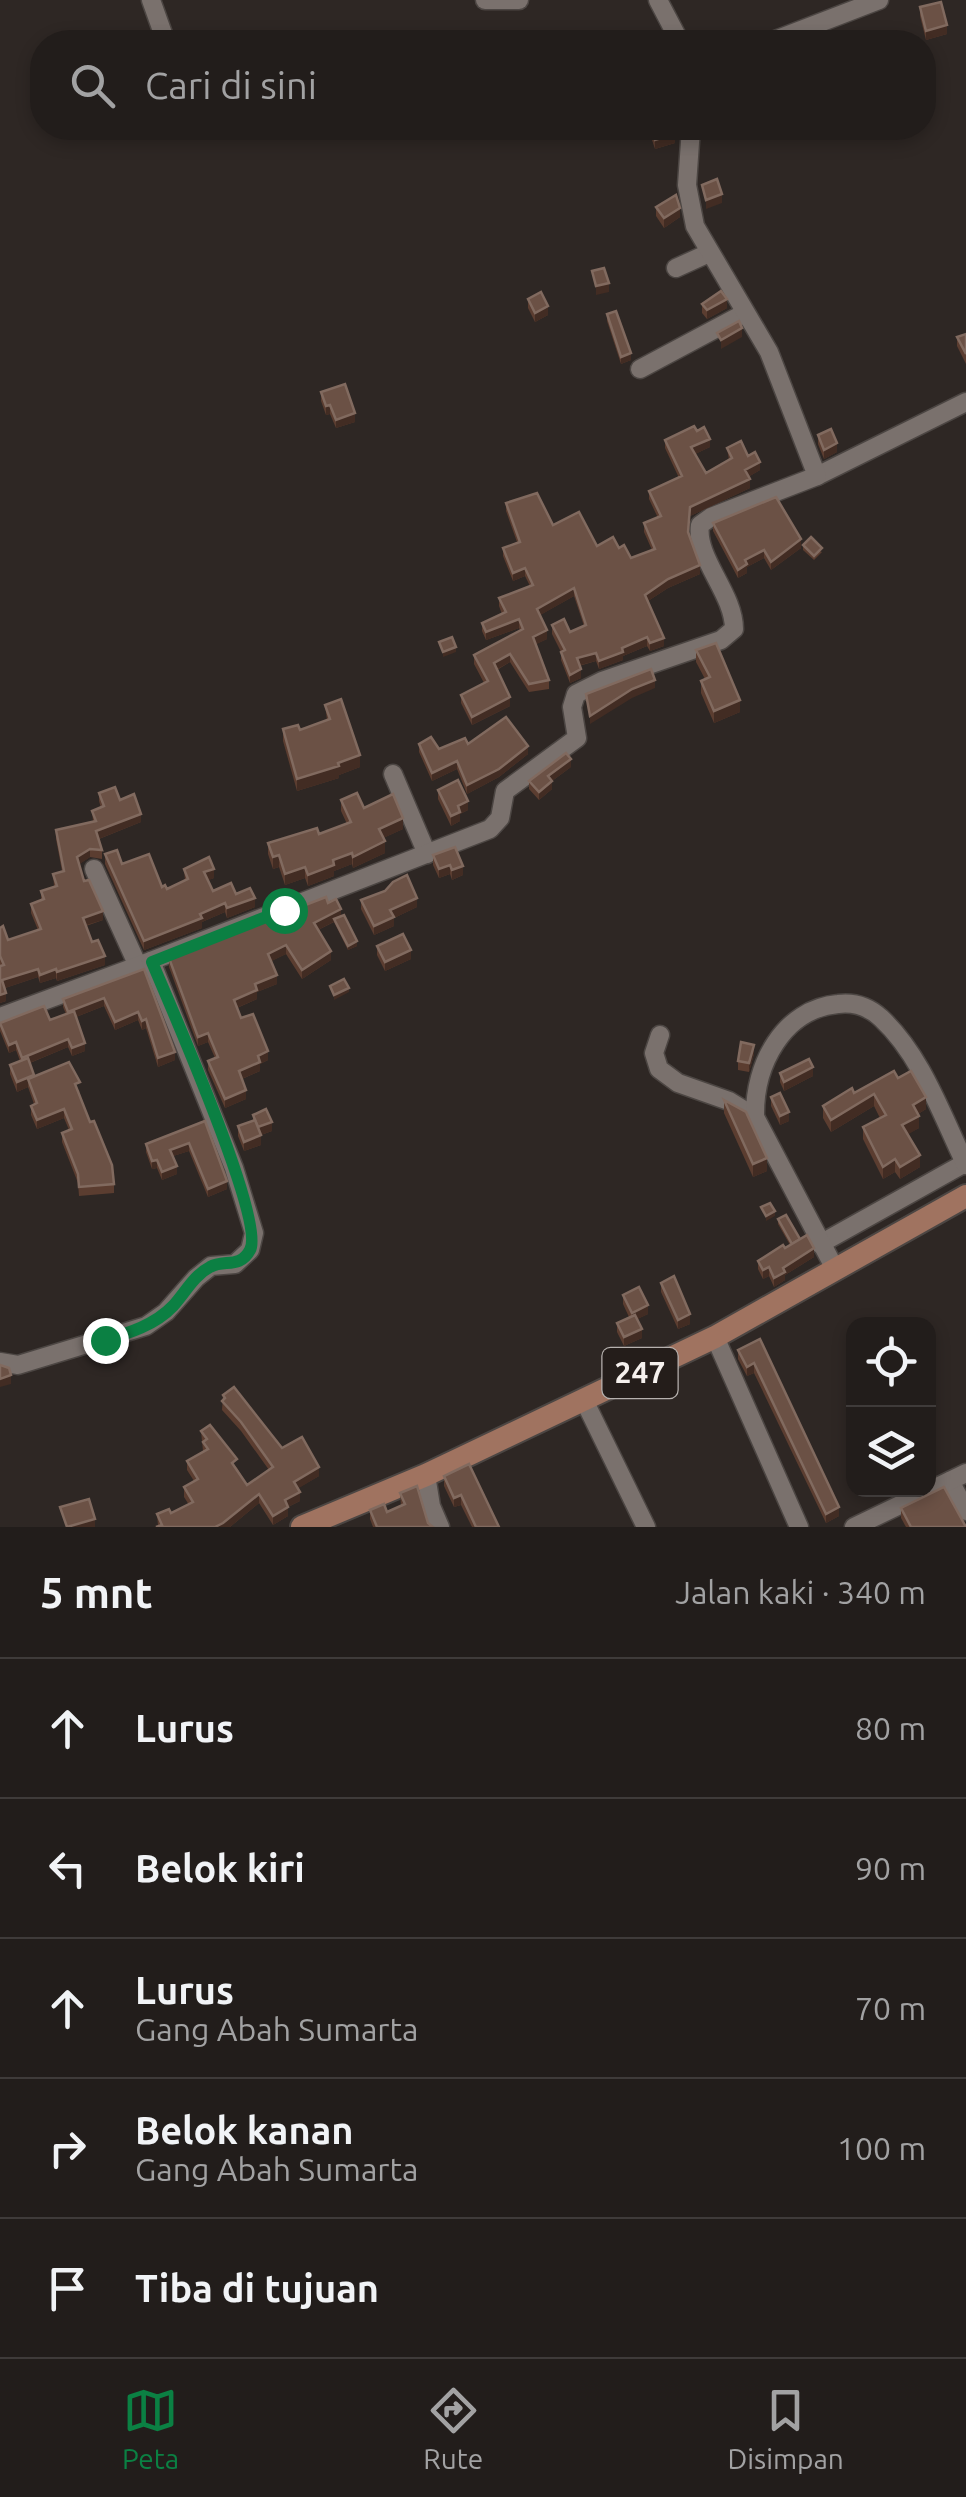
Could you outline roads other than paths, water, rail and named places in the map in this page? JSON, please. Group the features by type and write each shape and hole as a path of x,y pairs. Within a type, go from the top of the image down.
{"main road":[{"name":"247","path":"302,1527 426,1475 715,1337 966,1196"}],"street":[{"path":"152,0 162,30"},
{"path":"485,0 519,0"},
{"path":"658,0 674,30"},
{"path":"801,30 879,0"},
{"path":"689,140 686,160 689,206 695,226 777,369 817,476"},
{"path":"676,268 709,253"},
{"path":"640,369 745,313"},
{"path":"0,1016 145,964 496,825 505,791 576,738 572,707 576,694 728,635 734,629 734,620 701,544 700,525 711,516 817,476 966,402"},
{"path":"393,774 427,854"},
{"path":"0,1362 18,1365 146,1326 166,1312 211,1266 235,1264 248,1254 254,1233 214,1116 145,964 94,869"},
{"path":"820,1244 965,1164 904,1043 879,1016 864,1006 846,1003 827,1005 791,1020 770,1051 755,1106 755,1117 820,1244 834,1268"},
{"path":"660,1035 654,1053 659,1069 678,1082 729,1101 755,1117"},
{"path":"715,1337 800,1527"},
{"path":"584,1400 646,1527"},
{"path":"426,1475 430,1506 440,1527"},
{"path":"854,1527 876,1522 958,1477 966,1511"}]}
